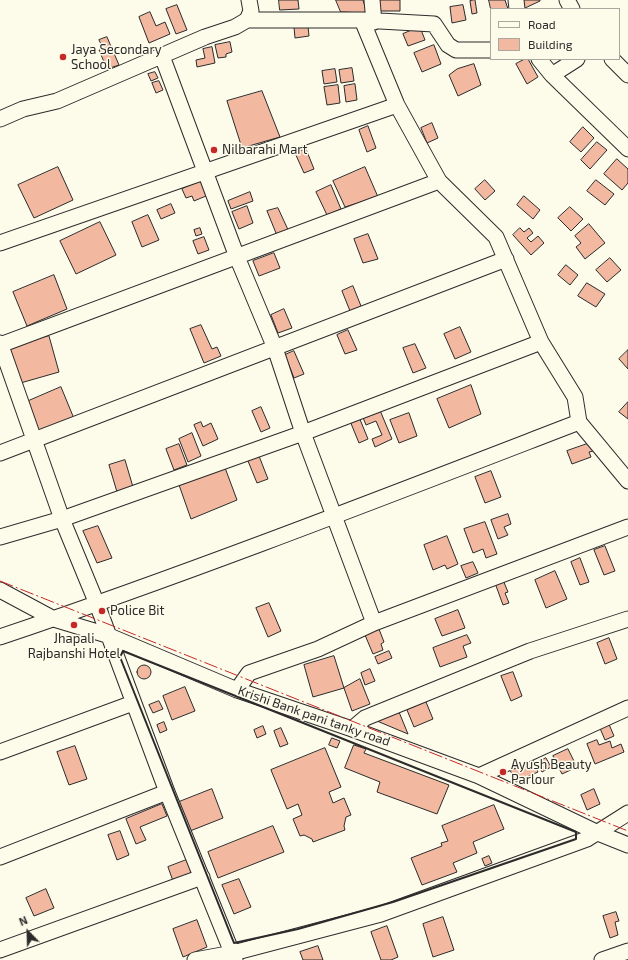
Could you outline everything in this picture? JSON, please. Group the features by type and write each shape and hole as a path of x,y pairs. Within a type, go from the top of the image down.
{"street":[{"path":"247,20 251,11 249,0"},
{"path":"372,0 368,21 397,105 439,181 496,237 541,342 575,397 579,422 628,481"},
{"path":"0,119 23,109 57,101 205,37 235,27 247,20 368,21 434,24 448,45 456,50 490,50"},
{"path":"162,56 238,257 275,348 302,433 335,516 374,624"},
{"path":"540,60 552,75 628,149"},
{"path":"552,75 575,60"},
{"path":"613,60 628,75"},
{"path":"0,243 397,105"},
{"path":"234,957 167,792 107,635 97,604 62,519 0,344 238,257 439,181"},
{"path":"0,453 506,259"},
{"path":"0,537 62,519 302,433 541,342"},
{"path":"0,637 97,604 335,516 579,422"},
{"path":"237,690 250,673 318,649 374,624 628,528"},
{"name":"Krishi Bank pani tanky road","path":"0,590 54,619 107,635 237,690 352,728 479,776 598,833 628,845"},
{"path":"352,728 365,718 530,651 628,619"},
{"path":"0,752 133,703"},
{"path":"479,776 628,708"},
{"path":"0,857 167,792"},
{"path":"195,960 234,957 381,914 587,840 628,813"},
{"path":"0,950 202,877"},
{"path":"602,960 628,951"}],"building":[{"path":"279,0 298,0 299,9 280,10"},
{"path":"336,0 363,0 367,13 341,12"},
{"path":"377,0 400,0 400,11 378,11"},
{"path":"475,0 477,13 472,14 470,1"},
{"path":"489,0 505,0 508,8 491,8"},
{"path":"519,0 540,0 525,8 523,8"},
{"path":"177,5 187,30 176,34 166,9"},
{"path":"463,5 466,20 452,23 450,7"},
{"path":"150,12 156,26 165,22 170,34 149,43 139,17"},
{"path":"308,26 309,36 295,38 294,27"},
{"path":"420,27 425,40 408,46 403,34"},
{"path":"107,37 119,65 107,69 99,50 103,48 99,40"},
{"path":"230,42 232,52 226,54 226,57 218,58 215,45"},
{"path":"434,45 441,64 422,72 414,53"},
{"path":"212,47 215,63 197,67 196,60 205,58 203,49"},
{"path":"523,60 529,60 538,77 527,84 516,64"},
{"path":"474,64 481,85 458,96 449,75 457,69"},
{"path":"352,68 354,81 341,83 339,70"},
{"path":"335,69 337,82 324,84 322,71"},
{"path":"155,72 158,78 151,81 148,74"},
{"path":"159,81 163,90 156,93 152,83"},
{"path":"355,84 357,100 346,102 344,86"},
{"path":"338,85 340,103 327,105 324,87"},
{"path":"262,91 280,137 242,148 227,101"},
{"path":"432,123 438,138 427,143 421,128"},
{"path":"368,126 376,148 367,152 359,130"},
{"path":"583,127 594,138 581,152 570,142"},
{"path":"597,142 607,150 590,169 581,160"},
{"path":"306,149 314,169 304,173 295,153"},
{"path":"617,159 628,169 628,183 622,190 604,174"},
{"path":"58,167 73,200 34,218 18,185"},
{"path":"365,167 378,197 345,207 333,181"},
{"path":"485,180 495,191 485,200 475,189"},
{"path":"596,180 614,194 605,205 587,191"},
{"path":"201,181 206,196 194,201 192,196 186,198 182,189"},
{"path":"331,185 341,209 327,215 316,192"},
{"path":"250,192 253,201 231,209 228,201"},
{"path":"524,196 540,210 533,219 517,205"},
{"path":"171,204 175,213 161,219 157,210"},
{"path":"247,206 253,223 239,229 232,212"},
{"path":"570,207 583,219 571,231 558,218"},
{"path":"278,208 290,234 278,238 267,211"},
{"path":"148,215 159,240 142,247 132,222"},
{"path":"100,222 116,255 76,274 60,241"},
{"path":"589,224 605,243 585,259 576,247 581,243 575,236"},
{"path":"200,228 202,234 196,236 194,230"},
{"path":"520,228 524,232 529,228 533,233 527,238 531,242 538,236 544,243 531,255 513,235"},
{"path":"368,234 378,259 363,263 354,239"},
{"path":"204,237 209,250 198,254 193,241"},
{"path":"274,253 280,268 259,276 253,261"},
{"path":"610,258 621,270 607,282 596,270"},
{"path":"566,265 578,275 570,285 558,275"},
{"path":"54,275 67,309 27,326 13,292"},
{"path":"587,283 605,294 596,307 578,296"},
{"path":"353,286 363,311 352,316 342,291"},
{"path":"284,309 292,328 278,333 271,315"},
{"path":"201,325 212,349 217,347 221,356 204,363 190,329"},
{"path":"460,327 471,352 455,359 444,334"},
{"path":"348,330 357,350 345,354 337,335"},
{"path":"49,336 59,372 17,384 7,348"},
{"path":"415,344 426,368 413,373 403,348"},
{"path":"628,350 628,369 619,359"},
{"path":"294,351 304,374 294,378 285,355"},
{"path":"471,385 481,414 449,428 437,399"},
{"path":"61,387 75,421 34,437 24,403"},
{"path":"628,402 628,419 619,412"},
{"path":"261,407 270,428 261,432 252,411"},
{"path":"379,408 392,439 375,447 372,439 382,435 376,421 366,425 362,415"},
{"path":"409,413 417,436 399,443 390,420"},
{"path":"359,417 368,439 359,443 350,421"},
{"path":"201,422 203,427 211,423 218,439 203,446 194,425"},
{"path":"192,433 201,456 188,462 179,439"},
{"path":"590,443 593,451 589,452 591,457 572,464 567,451"},
{"path":"179,444 187,465 174,470 166,449"},
{"path":"259,456 268,479 257,483 248,461"},
{"path":"125,460 133,487 117,492 109,465"},
{"path":"224,465 237,500 191,519 178,482"},
{"path":"491,471 501,497 485,503 475,477"},
{"path":"508,514 511,524 504,527 508,535 498,539 491,520"},
{"path":"485,522 497,554 486,558 483,549 473,553 464,529"},
{"path":"98,526 112,558 97,563 83,531"},
{"path":"447,536 458,564 447,569 445,565 433,570 424,545"},
{"path":"605,546 615,571 604,575 594,550"},
{"path":"580,558 589,582 580,585 571,562"},
{"path":"473,562 478,573 466,578 461,566"},
{"path":"555,571 567,599 546,608 535,580"},
{"path":"503,580 508,592 505,593 509,603 503,605 495,583"},
{"path":"269,603 281,631 268,637 256,608"},
{"path":"458,610 465,628 442,636 435,619"},
{"path":"379,629 384,642 381,644 383,650 373,654 365,635"},
{"path":"467,635 471,643 463,646 467,657 440,667 433,648"},
{"path":"609,638 617,659 605,664 597,643"},
{"path":"389,651 392,658 378,664 375,657"},
{"path":"334,656 344,688 313,697 304,665"},
{"path":"144,665 149,667 151,672 149,677 144,679 139,677 137,672 139,667"},
{"path":"370,669 375,681 365,685 361,673"},
{"path":"513,672 522,696 511,701 501,676"},
{"path":"360,679 370,704 352,711 344,688"},
{"path":"185,687 195,711 172,720 163,696"},
{"path":"159,701 163,709 153,713 149,705"},
{"path":"426,702 433,719 414,727 407,710"},
{"path":"399,712 408,734 377,721"},
{"path":"164,722 167,730 160,733 157,725"},
{"path":"608,722 614,736 605,740 599,726"},
{"path":"263,726 266,734 257,738 254,730"},
{"path":"281,728 288,744 280,747 274,731"},
{"path":"332,738 340,741 337,748 329,745"},
{"path":"597,740 599,745 610,741 612,748 621,744 624,752 595,764 587,744"},
{"path":"354,745 366,749 364,753 449,785 437,814 377,792 380,782 345,768"},
{"path":"75,746 87,779 69,785 57,752"},
{"path":"325,748 341,787 329,792 333,803 344,798 351,815 346,817 344,826 345,830 313,842 312,839 304,835 300,836 293,819 302,815 298,804 287,809 271,770"},
{"path":"568,749 577,767 562,774 553,756"},
{"path":"546,758 551,767 542,772 537,763"},
{"path":"533,760 538,772 516,782 510,770"},
{"path":"212,789 223,818 190,831 179,802"},
{"path":"594,789 600,804 587,810 581,795"},
{"path":"162,804 167,816 140,827 146,840 136,844 126,819"},
{"path":"494,805 504,829 473,842 477,853 453,863 457,872 422,885 411,858 442,846 441,843 448,841 442,826"},
{"path":"273,826 284,852 218,878 208,852"},
{"path":"120,831 129,855 117,860 108,835"},
{"path":"489,856 492,863 485,866 482,859"},
{"path":"189,859 194,873 173,881 168,867"},
{"path":"239,879 251,907 234,914 222,885"},
{"path":"46,889 54,908 34,916 26,898"},
{"path":"616,912 619,921 615,922 618,935 610,938 603,916"},
{"path":"443,917 454,950 433,957 423,924"},
{"path":"197,920 207,947 183,957 173,929"},
{"path":"387,926 398,957 391,960 381,960 371,932"},
{"path":"318,946 323,960 303,960 300,952"}],"wall":[{"path":"123,651 576,832 576,839 393,902 298,929 234,943 120,657 123,651"}],"power":[{"path":"0,581 628,831"}],"place":[{"name":"Jaya Secondary School","path":"63,57"},
{"name":"Nilbarahi Mart","path":"214,150"},
{"name":"Police Bit","path":"102,611"},
{"name":"Jhapali Rajbanshi Hotel","path":"74,625"},
{"name":"Ayush Beauty Parlour","path":"503,772"}]}
